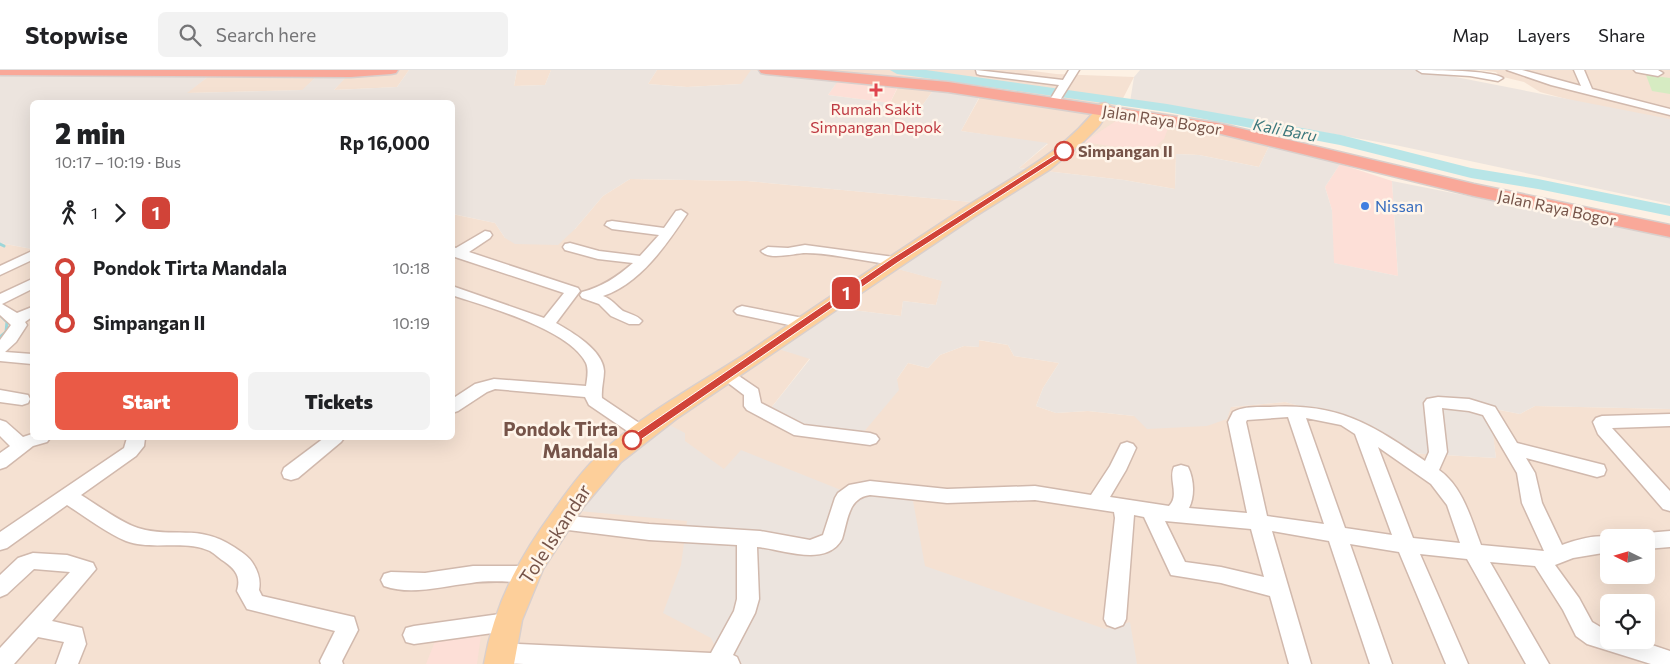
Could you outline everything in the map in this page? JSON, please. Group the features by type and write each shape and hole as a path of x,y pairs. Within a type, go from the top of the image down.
{"highway":[{"path":"0,71 391,70"},
{"name":"Jalan Raya Bogor","path":"766,70 1059,94"},
{"name":"Jalan Raya Bogor","path":"798,70 846,71 1059,94 1110,110 1245,134 1483,193 1670,231"},
{"name":"Jalan Raya Bogor","path":"1110,110 1245,131 1504,193 1670,227"}],"main road":[{"name":"Tole Iskandar","path":"500,658 507,622 525,574 590,480 608,460 642,433 894,261 1074,144 1099,132 1110,110"}],"street":[{"path":"980,72 1059,94 1074,70"},
{"path":"1422,70 1470,73 1498,78"},
{"path":"1579,70 1588,92"},
{"path":"1639,70 1670,75"},
{"path":"1517,71 1588,92 1670,112"},
{"path":"590,295 605,290 642,260 668,232 681,214"},
{"path":"612,225 668,232"},
{"path":"455,252 485,235"},
{"path":"570,247 598,255 642,260"},
{"path":"768,250 788,252 805,249 894,261"},
{"path":"455,252 590,295 604,301 616,313 634,321"},
{"path":"495,265 511,255"},
{"path":"0,270 30,256"},
{"path":"0,300 30,284"},
{"path":"455,291 547,324 578,344 588,354 596,371 593,399 598,405 642,433"},
{"path":"547,324 573,291"},
{"path":"0,308 23,322 10,339 0,348"},
{"path":"742,310 803,323"},
{"path":"0,356 30,358"},
{"path":"727,376 752,393 753,406 798,431 870,439"},
{"path":"455,405 489,385 593,392"},
{"path":"0,396 22,398"},
{"path":"1429,472 1438,452 1433,403 1443,402 1482,408 1492,413 1510,448 1526,472 1532,503 1550,558 1546,568 1571,604 1584,629 1594,637 1660,657 1670,662"},
{"path":"1295,411 1381,664"},
{"path":"1300,664 1259,522 1237,422 1238,418 1246,414 1295,411 1347,421 1362,428 1444,484 1456,503 1474,552 1538,664"},
{"path":"1667,423 1602,422 1604,430 1670,504"},
{"path":"0,426 21,446"},
{"path":"1362,428 1406,545 1457,664"},
{"path":"0,462 21,446 36,440"},
{"path":"0,542 130,452 135,446 136,440"},
{"path":"291,474 341,440"},
{"path":"1096,503 1121,466 1127,448"},
{"path":"1510,448 1596,470"},
{"path":"1173,514 1178,511 1183,501 1181,472"},
{"path":"560,522 650,532 747,538 800,548 810,548 825,544 832,539 845,498 856,490 870,488 947,496 1035,493 1096,503 1123,505 1151,512 1259,522 1406,545 1550,558 1581,547 1600,545"},
{"path":"67,496 132,535 154,539 187,539 214,544 229,553 248,573 250,583 248,591 256,603 346,624 347,630 332,664"},
{"path":"1115,619 1126,518 1123,505"},
{"path":"1151,512 1178,569 1229,577 1278,589"},
{"path":"500,658 711,663 744,613 748,599 747,538"},
{"path":"1655,540 1670,539"},
{"path":"0,588 33,560 78,565 85,568 84,573 0,664"},
{"path":"390,580 425,582 473,574 525,574"},
{"path":"414,635 507,622"},
{"path":"34,627 74,635 75,644 67,664"}],"shaded area":[{"path":"278,70 409,70 397,87 334,90 350,72 320,73 303,90 186,93 213,73"},
{"path":"409,70 517,70 514,86 545,85 551,70 657,70 648,84 687,87 741,84 751,70 840,78 828,95 921,107 935,88 981,94 961,131 1048,143 1019,168 1124,180 1175,189 1176,154 1199,155 1259,167 1270,144 1340,164 1325,187 1332,210 1334,263 1398,276 1392,181 1670,236 1670,409 1535,406 1520,414 1490,408 1496,458 1408,453 1368,424 1285,402 1231,407 1227,419 1207,426 1147,429 1134,416 1088,411 1056,413 1036,406 1043,388 1059,363 1014,356 1008,345 979,340 979,347 964,346 940,355 928,368 908,363 897,379 899,390 862,434 795,428 767,413 810,359 772,347 828,307 901,316 903,301 936,305 942,281 890,267 992,204 747,181 630,179 603,196 575,229 558,245 515,244 505,238 495,223 455,214 455,100 30,100 30,249 0,243 0,72 213,73 187,93 302,90 320,73 351,72 334,90 397,87"},
{"path":"517,70 551,70 545,85 514,86"},
{"path":"657,70 1026,70 1056,74 1134,77 1119,106 1230,123 1270,144 1259,167 1199,155 1176,154 1175,189 1124,180 1019,168 1048,144 961,131 981,95 935,88 921,107 890,103 899,85 741,84 687,87 648,84"},
{"path":"1140,70 1420,70 1670,119 1670,204 1395,145 1220,114 1130,102 1134,77"},
{"path":"1479,70 1670,70 1670,123 1630,116 1540,92 1524,82 1499,76 1496,72"},
{"path":"840,78 899,84 890,103 828,95"},
{"path":"1125,115 1170,123 1164,139 1149,152 1084,142"},
{"path":"1340,164 1392,181 1398,276 1333,263 1332,210 1325,187"},
{"path":"630,179 747,181 993,204 891,267 943,281 936,305 903,301 901,316 828,307 773,347 810,358 767,413 897,379 908,363 928,368 940,355 964,346 978,347 978,340 1008,345 1014,356 1059,363 1043,388 1036,406 1056,413 1088,411 1134,416 1285,402 1369,424 1408,453 1496,458 1489,408 1520,414 1535,406 1670,409 1670,664 0,664 0,243 30,249 30,440 455,440 455,215 495,223 505,238 575,229 603,196"},
{"path":"658,419 685,433 685,441 724,469 741,450 841,490 864,480 911,490 925,566 1105,629 1130,622 1137,664 723,664 711,638 663,613 681,565 687,521 568,510"},
{"path":"481,635 477,664 426,664 436,639"}],"green space":[{"path":"1646,75 1670,78 1670,94 1652,91"}],"waterway":[{"name":"Kali Baru","path":"897,70 1167,108 1341,140 1471,173 1538,184 1670,211"},
{"path":"0,244 4,246"},
{"path":"0,315 7,322 6,332 0,337"}],"bus line":[{"name":"1","path":"632,440 894,261 1064,151"}],"place":[{"name":"Rumah Sakit Simpangan Depok","path":"876,90"},
{"name":"Simpangan II","path":"1064,151"},
{"name":"Nissan","path":"1365,206"},
{"name":"Pondok Tirta Mandala","path":"632,440"}]}
